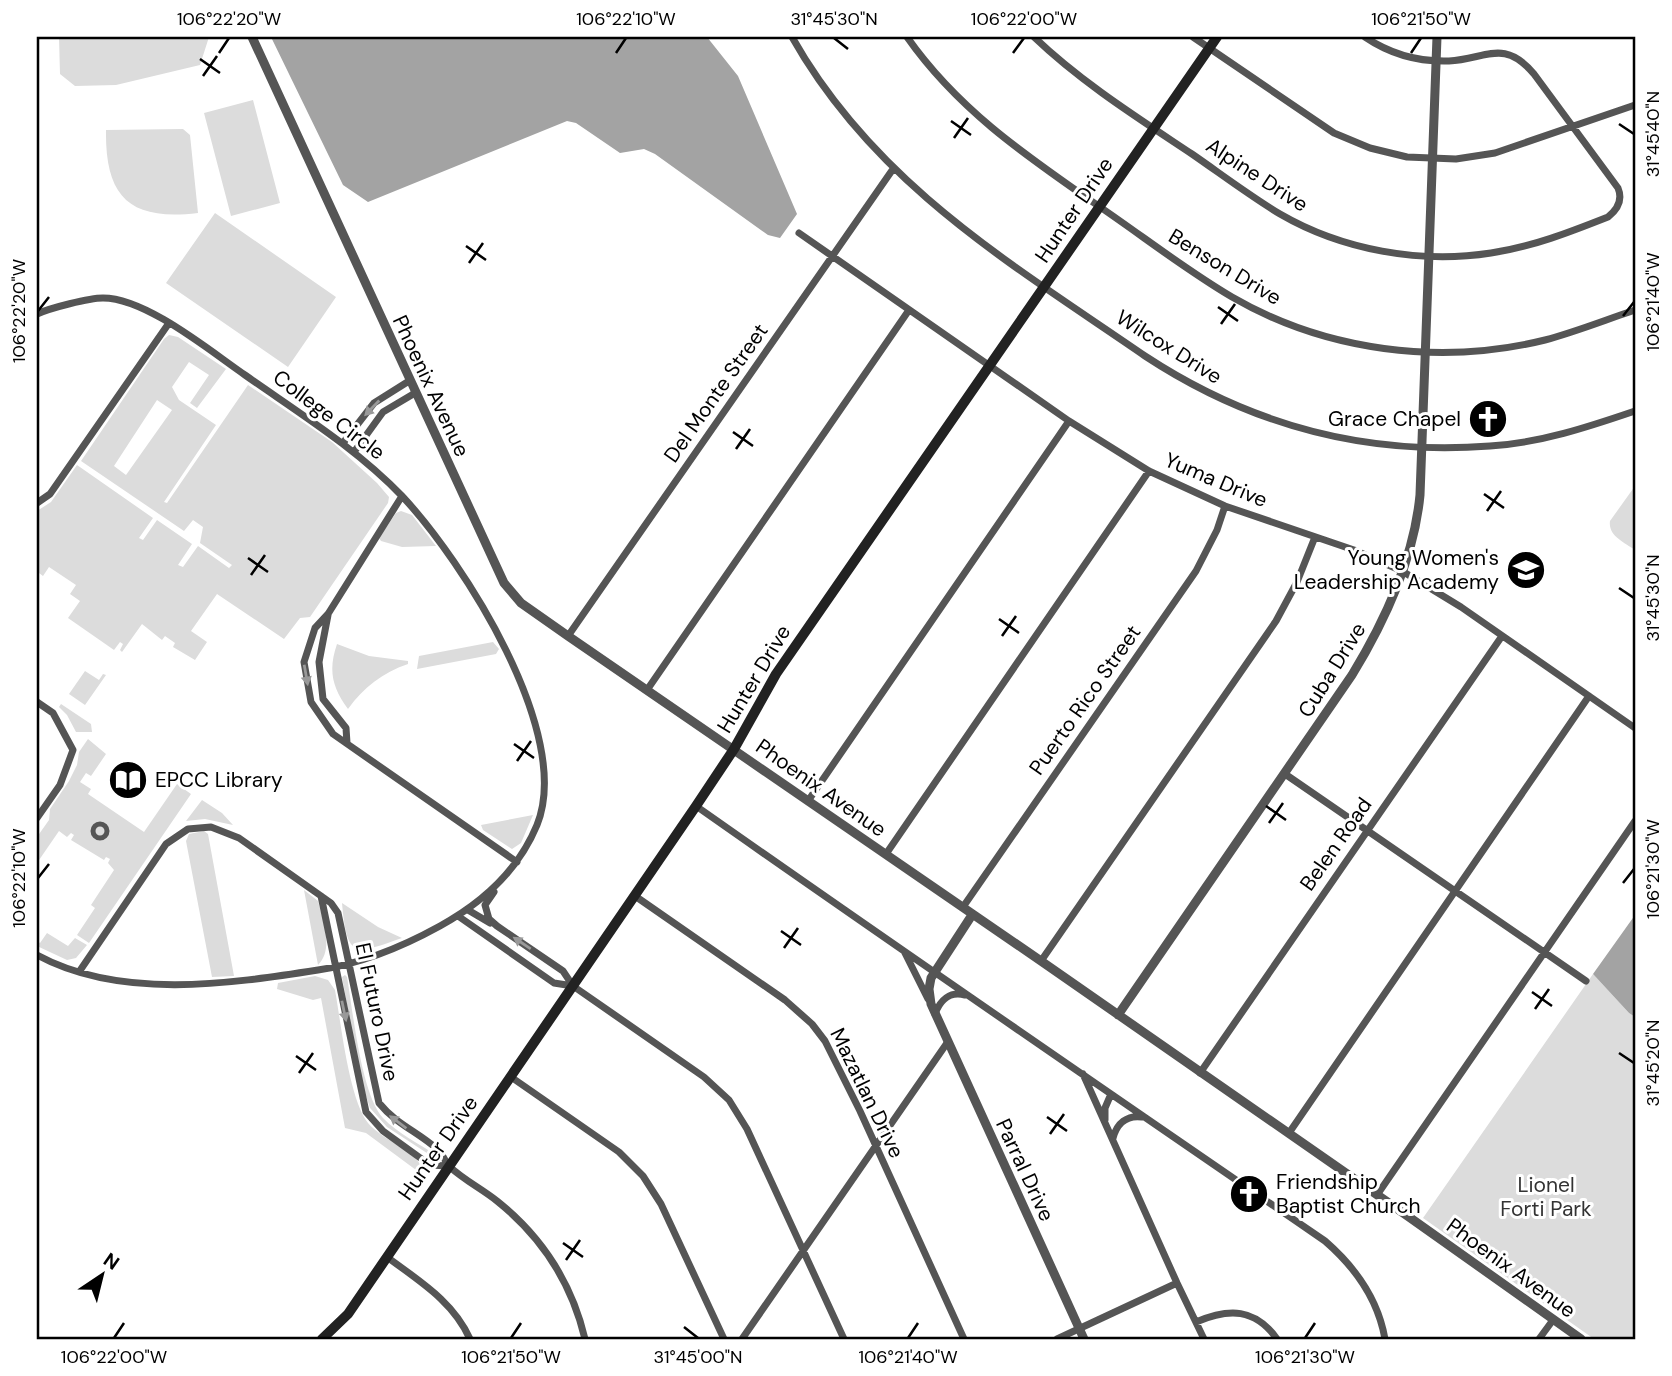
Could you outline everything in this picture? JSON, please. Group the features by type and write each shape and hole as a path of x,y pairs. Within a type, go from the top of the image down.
{"main road":[{"name":"Hunter Drive","path":"322,1339 348,1314 511,1077 734,749 776,674 1217,37"}],"street":[{"name":"Phoenix Avenue","path":"252,37 503,583 521,603 1289,1133 1581,1339"},
{"name":"Wilcox Drive","path":"792,37 846,118 893,169 957,225 1172,373 1230,404 1300,429 1335,438 1422,448 1523,442 1557,435 1635,411"},
{"name":"Benson Drive","path":"907,37 936,75 986,124 1020,151 1206,281 1264,313 1332,338 1383,348 1465,352 1546,340 1635,310"},
{"name":"Alpine Drive","path":"1034,37 1072,70 1266,205 1311,230 1378,251 1428,256 1491,253 1522,247 1608,217 1615,211 1620,198 1618,188 1572,127"},
{"path":"1193,37 1322,126 1348,140 1391,154 1456,159 1495,153 1635,105"},
{"path":"1365,37 1400,55 1436,60 1464,59 1498,52 1518,58 1534,74 1572,127"},
{"name":"Cuba Drive","path":"1118,1015 1372,643 1402,571 1418,511 1437,37"},
{"name":"Del Monte Street","path":"568,636 893,169"},
{"name":"Yuma Drive","path":"799,233 1069,421 1149,471 1224,506 1373,557 1402,571 1461,607 1635,728"},
{"name":"College Circle","path":"37,314 103,298 136,305 169,323 354,452 402,496 449,552 489,615 533,719 544,764 544,786 538,823 517,862 500,884 468,910 403,946 335,968 239,982 182,984 105,979 37,955"},
{"path":"647,690 909,310"},
{"path":"37,503 50,494 169,323"},
{"path":"343,443 374,403 409,381"},
{"path":"354,452 383,412 415,393"},
{"path":"808,801 1069,421"},
{"path":"886,855 1149,471"},
{"path":"402,496 328,614 314,628 304,662 311,702 333,734 517,862"},
{"name":"Puerto Rico Street","path":"963,907 1196,571 1217,530 1224,506"},
{"path":"1041,961 1276,621 1297,582 1315,537"},
{"path":"328,614 319,662 323,699 346,727 347,743"},
{"name":"Belen Road","path":"1200,1073 1502,636"},
{"path":"1289,1133 1589,696"},
{"path":"37,702 53,713 72,750 60,785 37,818"},
{"path":"1285,774 1586,981"},
{"path":"696,806 1337,1251 1359,1276 1373,1300 1385,1339"},
{"path":"1377,1195 1635,821"},
{"name":"El Futuro Drive","path":"79,972 166,844 188,829 211,827 239,838 331,903 338,913 379,1104 391,1118 439,1150 448,1166"},
{"path":"497,926 489,919 485,905 500,884"},
{"name":"El Futuro Drive","path":"321,896 366,1112 383,1131 430,1165 448,1166"},
{"name":"Mazatlan Drive","path":"635,896 786,1000 812,1024 832,1054 964,1339"},
{"path":"468,910 564,971 573,986 704,1077 729,1100 747,1129 844,1339"},
{"path":"934,973 972,915"},
{"path":"458,916 554,983 573,986"},
{"name":"Parral Drive","path":"903,950 931,1004 1084,1339"},
{"name":"Parral Drive","path":"931,1004 929,989 934,973"},
{"path":"935,1014 938,1006 948,996 959,993 971,996"},
{"path":"742,1339 947,1043"},
{"path":"1083,1073 1204,1339"},
{"path":"511,1077 619,1152 643,1176 661,1204 724,1339"},
{"path":"1105,1124 1105,1108 1111,1094"},
{"path":"1112,1138 1126,1119 1136,1116 1146,1118"},
{"path":"448,1166 510,1212 541,1245 567,1288 585,1339"},
{"path":"387,1257 439,1296 459,1319 470,1339"},
{"path":"1057,1339 1177,1283"},
{"path":"1196,1322 1215,1314 1238,1313 1263,1324 1277,1339"},
{"path":"1539,1339 1553,1320"}],"green space":[{"path":"59,37 209,37 200,65 116,85 75,86 60,74"},
{"path":"253,100 280,203 231,216 204,113"},
{"path":"183,129 190,135 198,213 155,213 126,200 110,173 106,130"},
{"path":"215,213 336,297 288,367 166,283"},
{"path":"169,335 178,337 226,369 197,408 190,403 209,375 189,362 172,387 179,400 216,425 164,502 167,503 248,385 332,442 389,497 388,503 310,617 300,618 284,639 217,594 191,631 207,642 195,660 173,647 175,643 165,636 162,640 142,624 122,652 120,650 123,644 120,642 114,650 68,618 80,601 70,594 76,585 49,567 43,576 39,573 37,576 37,511 51,502 77,465 153,518 139,538 143,540 157,520 192,544 178,565 183,567 198,546 229,568 232,565 200,543 203,527 193,520 184,531 81,461","holes":["157,400 172,410 126,475 114,466"]},
{"path":"1635,486 1635,550 1614,535 1610,521"},
{"path":"401,511 412,515 436,546 402,547 381,541 379,538 396,513"},
{"path":"493,642 499,649 496,654 417,669 419,656"},
{"path":"337,644 369,656 408,661 408,664 374,682 348,709 333,678"},
{"path":"85,671 99,680 103,674 106,675 85,705 69,694"},
{"path":"61,704 91,724 92,732 76,732 67,715 59,707"},
{"path":"88,739 106,754 91,776 86,773 80,782 91,789 88,794 144,832 177,784 191,794 89,943 77,935 95,908 91,905 114,870 108,863 110,859 106,857 104,860 71,840 74,835 71,833 67,837 59,831 37,863 37,837 49,820 50,809 69,781 77,765 79,752"},
{"path":"202,800 222,813 233,825 205,819 186,821"},
{"path":"533,815 521,843 512,849 483,830 481,825"},
{"path":"204,831 208,834 234,976 212,977 186,841 189,834"},
{"path":"304,890 318,901 324,926 325,951 318,965"},
{"path":"342,903 378,927 402,938 373,948 356,948 347,934"},
{"path":"47,933 68,946 75,938 87,945 76,958 67,960 37,946 37,941 40,943"},
{"name":"Lionel Forti Park","path":"1593,974 1635,1017 1635,1339 1594,1339 1423,1218"},
{"path":"345,975 364,1072 375,1106 383,1118 437,1156 436,1159 387,1127 370,1108 361,1081 342,977"},
{"path":"315,976 328,980 335,990 351,1079 361,1112 375,1130 415,1158 425,1173 423,1179 418,1179 416,1170 366,1133 345,1128 321,998 313,1000 277,989 278,983"}],"shaded area":[{"path":"271,37 707,37 738,76 797,214 780,238 768,235 655,154 644,149 620,153 576,123 567,121 368,202 343,185"},
{"path":"1635,915 1635,1017 1593,974"}],"place":[{"name":"Grace Chapel","path":"1488,419"},
{"name":"Young Women's Leadership Academy","path":"1526,570"},
{"name":"EPCC Library","path":"128,780"},
{"name":"Friendship Baptist Church","path":"1249,1194"}]}
